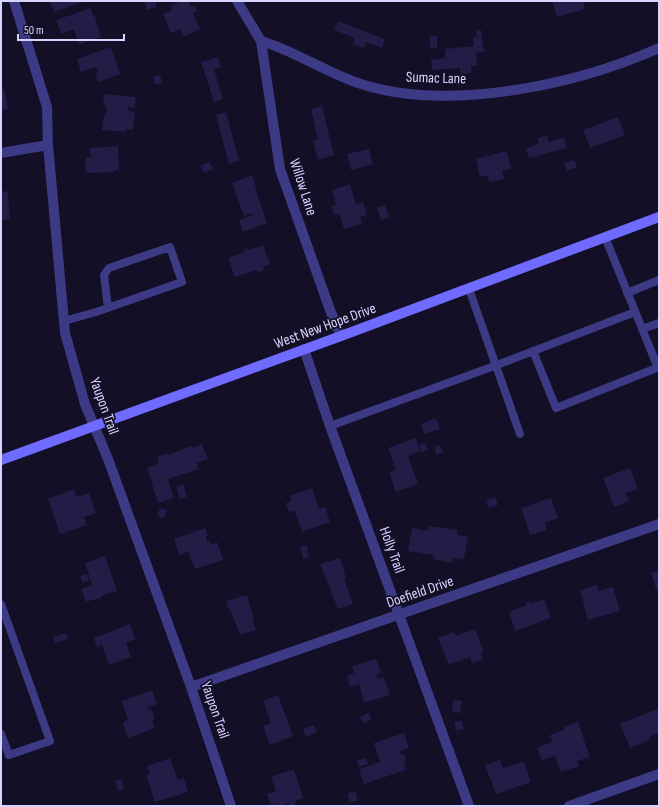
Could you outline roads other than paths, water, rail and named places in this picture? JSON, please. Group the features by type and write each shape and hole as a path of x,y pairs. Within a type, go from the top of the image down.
{"main road":[{"name":"West New Hope Drive","path":"1,460 469,289 605,236 659,217"}],"street":[{"name":"Yaupon Trail","path":"14,1 47,107 48,145 65,334 82,395 108,459 192,687 231,806"},
{"path":"237,1 261,41"},
{"name":"Sumac Lane","path":"261,41 277,46 358,83 386,90 432,96 466,96 538,86 566,80 612,66 659,48"},
{"name":"Willow Lane","path":"261,41 280,169 330,310 341,336"},
{"path":"1,153 48,145"},
{"name":"Holly Trail","path":"304,349 330,426 469,806"},
{"name":"Doefield Drive","path":"192,687 659,524"},
{"path":"569,806 659,774"}],"lane":[{"path":"533,351 556,408 658,367 605,236"},
{"path":"64,320 96,312 108,308 182,282 170,247 109,268 104,274 108,308"},
{"path":"627,293 659,280"},
{"path":"469,289 520,434"},
{"path":"330,426 635,312"},
{"path":"642,329 659,323"},
{"path":"1,604 50,741 9,756 1,734"}]}
